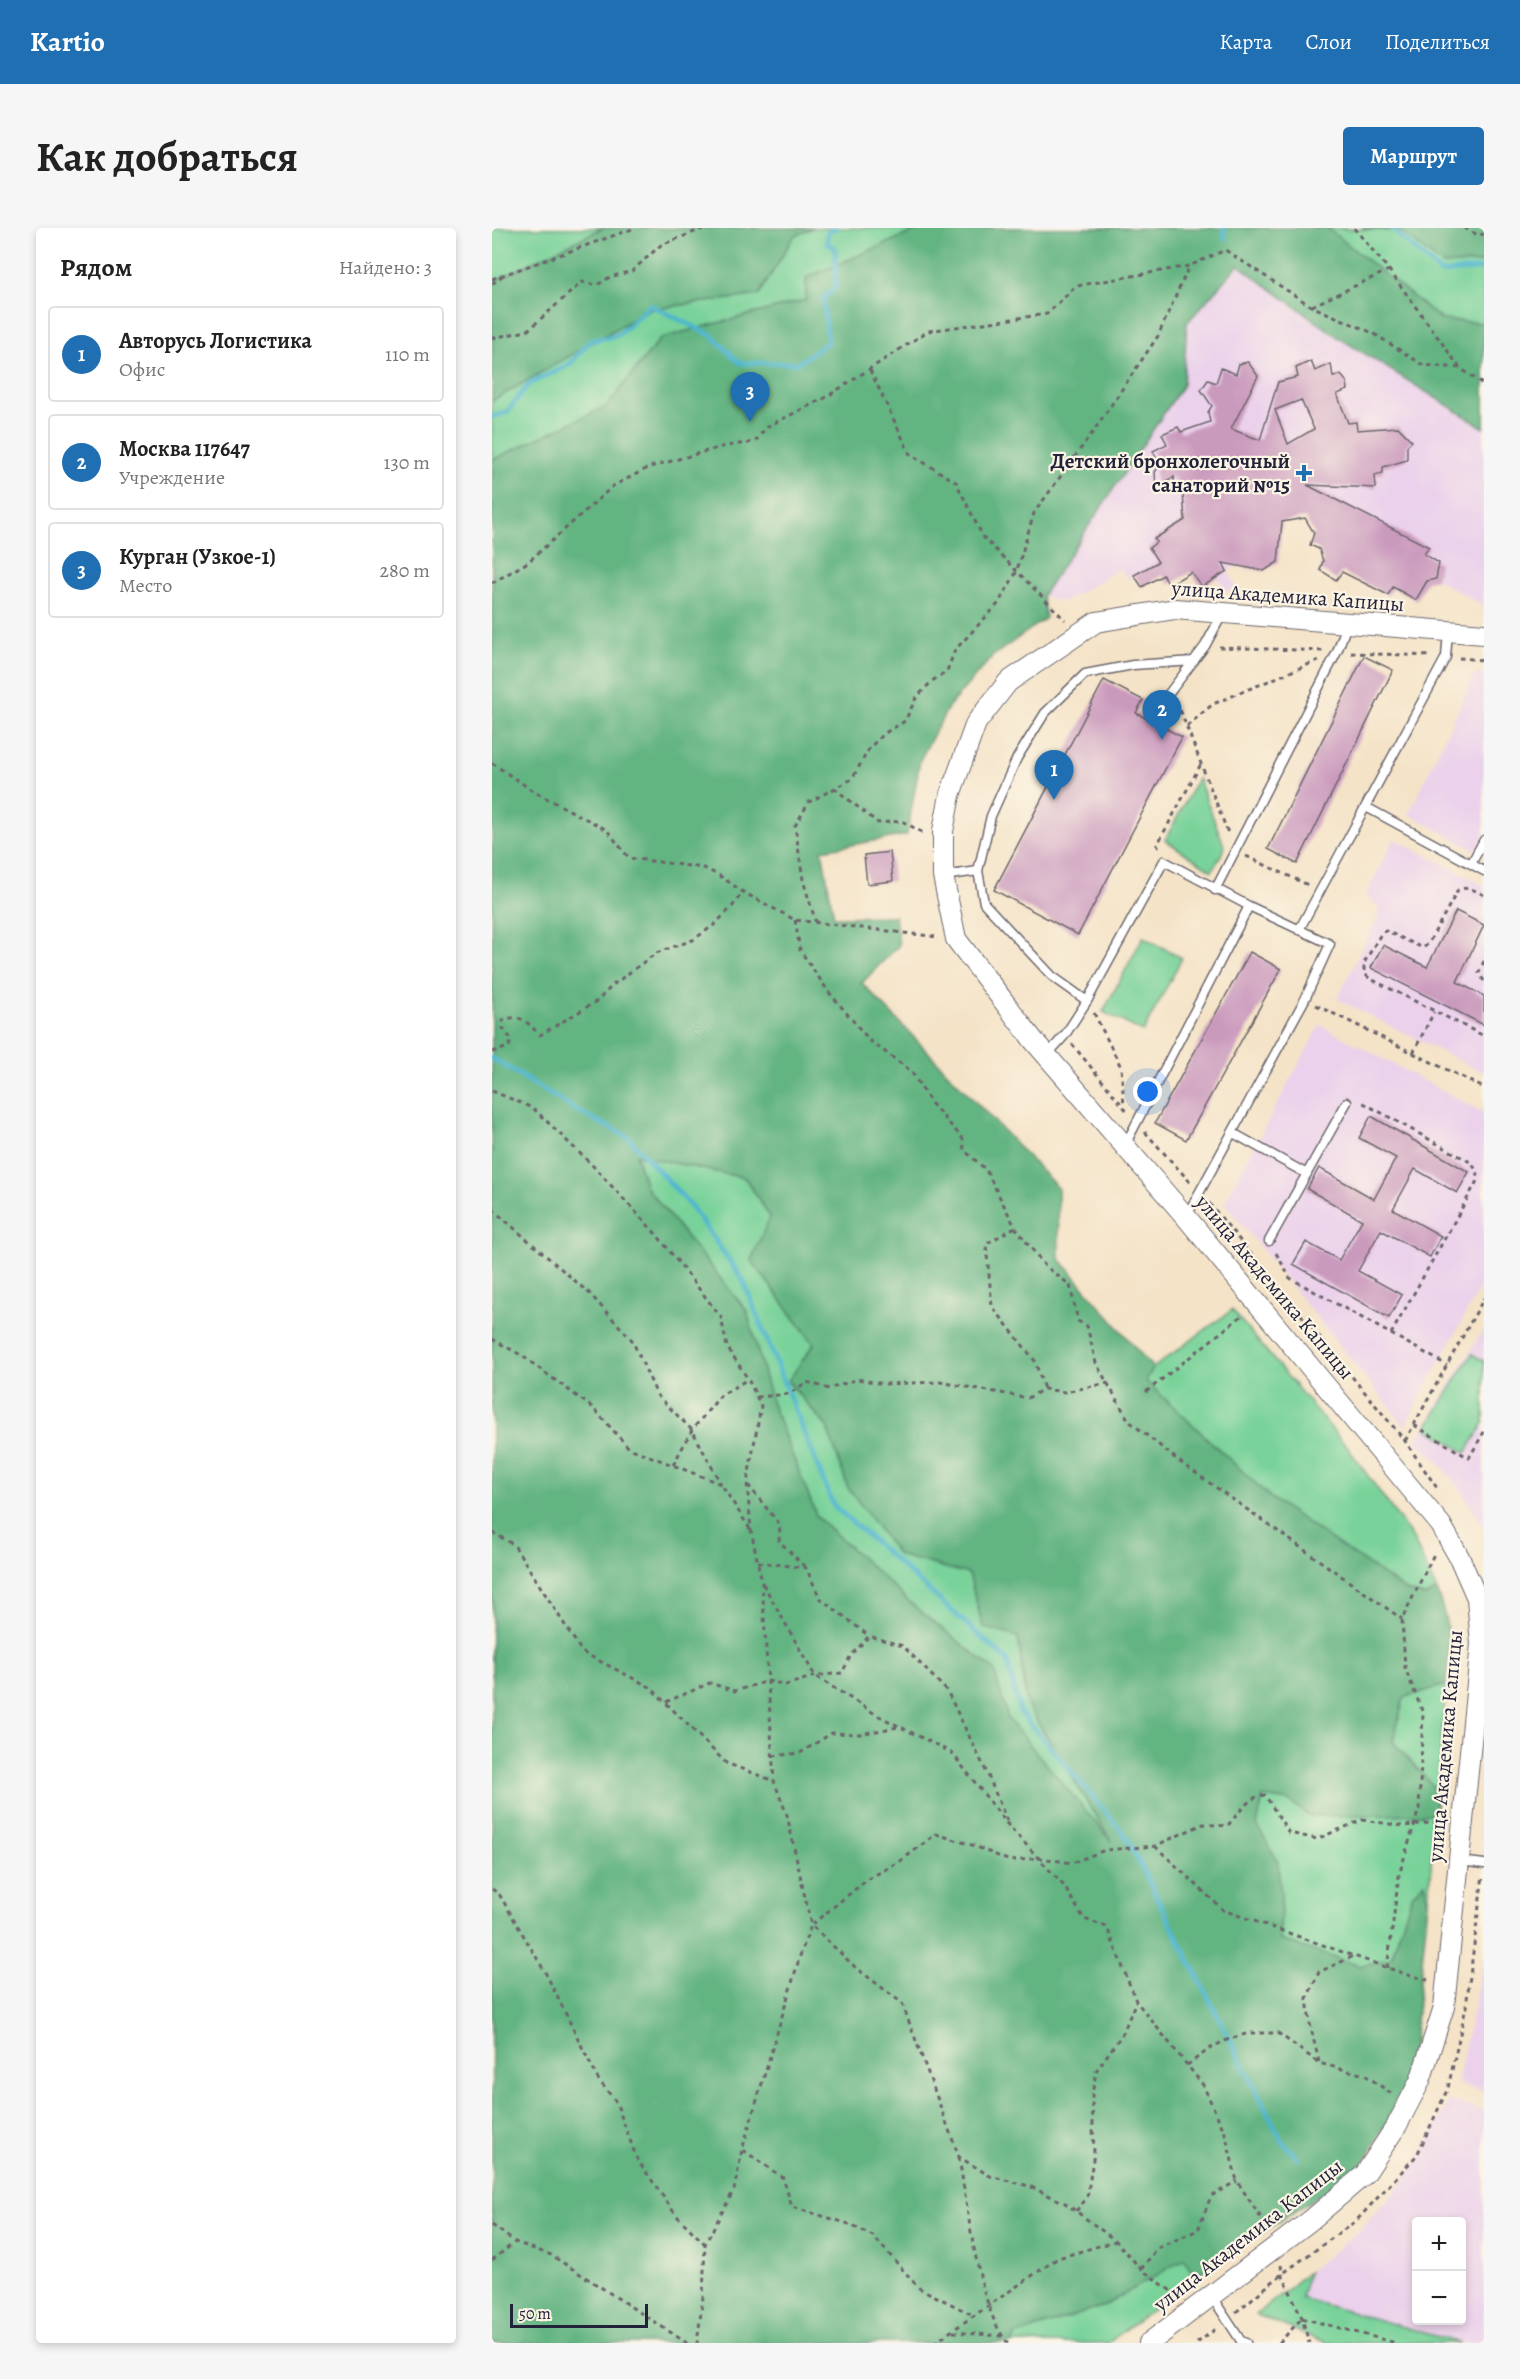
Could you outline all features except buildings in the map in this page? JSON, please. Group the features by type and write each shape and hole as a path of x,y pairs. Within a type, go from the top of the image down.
{"street":[{"name":"улица Академика Капицы","path":"1149,2343 1311,2220 1365,2174 1397,2125 1420,2081 1444,2007 1478,1691 1482,1622 1477,1598 1459,1557 1441,1525 1186,1217 1007,1009 956,939 943,876 943,831 950,795 976,723 1008,682 1096,622 1175,609 1484,634"}],"lane":[{"path":"1154,713 1205,646 1223,612"},
{"path":"1215,890 1337,652 1348,622"},
{"path":"1299,930 1446,657 1448,631"},
{"path":"1087,1001 1052,976 984,903 978,871 991,816 1017,758 1046,713 1085,674 1133,665 1194,661"},
{"path":"1366,807 1484,871"},
{"path":"1471,864 1484,840"},
{"path":"1046,1056 1065,1035 1087,1001 1164,861 1215,890 1330,944 1305,999 1186,1217"},
{"path":"943,876 978,871"},
{"path":"1124,1147 1138,1124 1249,906"},
{"path":"1269,1241 1347,1102"},
{"path":"1233,1132 1307,1174"},
{"path":"1460,1861 1484,1864"},
{"path":"1212,2296 1226,2321 1242,2342"}],"path":[{"path":"492,279 635,228"},
{"path":"492,338 527,331 582,282 597,285 632,271 661,244 705,228"},
{"path":"1354,228 1389,270 1460,368 1484,385"},
{"path":"1464,228 1478,235 1484,234"},
{"path":"492,584 528,562 613,486 650,468 725,446 755,442 766,427 825,398 928,331 1047,314 1076,286 1190,266 1225,250 1311,306 1372,333 1423,365 1460,368"},
{"path":"816,923 803,880 795,826 809,802 852,779 870,747 885,732 905,721 916,698 932,681 947,671 955,650 998,603 1016,573 1034,513 1158,336 1190,266"},
{"path":"1311,306 1389,270"},
{"path":"492,284 505,274"},
{"path":"870,370 910,454 956,482 983,537 1016,573 1068,623"},
{"path":"1186,726 1213,704 1337,652"},
{"path":"1172,689 1235,851 1320,891"},
{"path":"1164,861 1157,845 1201,763"},
{"path":"492,764 533,791 607,830 629,858 704,868 795,920 943,938"},
{"path":"834,788 878,823 902,821 929,836"},
{"path":"1484,895 1472,888 1465,887 1458,890 1428,944 1423,948 1386,930 1382,932 1364,963 1365,973 1369,978 1484,1036"},
{"path":"492,1052 509,1047 511,1039 503,1028 504,1020 514,1016 521,1018 540,1035 597,1001 614,984 656,953 693,940 714,925 743,892"},
{"path":"795,920 800,950 828,991 870,1041 911,1071 931,1103 963,1139 964,1150 986,1170 1015,1227 1045,1266 1070,1285 1078,1321 1087,1326 1096,1363 1129,1421 1180,1462 1402,1619"},
{"path":"1484,961 1479,973 1484,981"},
{"path":"1305,999 1484,1088"},
{"path":"1087,1001 1121,1067 1124,1106"},
{"path":"1413,1053 1434,1011"},
{"path":"1065,1035 1138,1124 1200,1192 1405,1441 1442,1495"},
{"path":"492,1091 533,1108 593,1166 657,1235 721,1317 727,1347 748,1379 761,1406 747,1483 751,1530 762,1583 774,1781 787,1815 811,1925 855,1967 902,2003 959,2157 988,2306 1002,2336 1008,2343"},
{"path":"1347,1102 1357,1099 1472,1163 1478,1174 1476,1184 1391,1334"},
{"path":"492,1209 589,1293 632,1340 657,1395 692,1430 721,1484 751,1530"},
{"path":"1015,1227 986,1244 992,1306 1035,1361 1044,1389"},
{"path":"1269,1241 1290,1278 1447,1365"},
{"path":"1405,1441 1484,1298"},
{"path":"1146,1392 1245,1313"},
{"path":"492,1339 521,1355 593,1408 629,1448 721,1484"},
{"path":"673,1465 692,1430 721,1395 748,1379"},
{"path":"757,1397 789,1394 807,1382 829,1389 857,1379 885,1384 940,1382 1028,1398 1044,1389 1065,1392 1108,1383"},
{"path":"1414,1425 1469,1458 1484,1432"},
{"path":"747,1483 780,1525 779,1541 806,1568 820,1598 869,1636 903,1646 947,1691 987,1773 1008,1825"},
{"path":"492,1532 514,1545 582,1652 650,1687 726,1763 774,1781"},
{"path":"1387,1968 1399,1875 1419,1809 1423,1713 1405,1668 1402,1619 1436,1551"},
{"path":"758,1562 806,1568"},
{"path":"762,1583 815,1676 878,1715 952,1753 1008,1825 1064,1886 1084,1919 1107,1927 1136,2001 1203,2085 1225,2133 1237,2181 1270,2232"},
{"path":"666,1702 710,1683 735,1691 768,1681 786,1685 815,1676 842,1673 850,1657 869,1636"},
{"path":"772,1756 800,1753 831,1733 860,1734 900,1727"},
{"path":"697,2343 704,2297 705,2244 734,2190 742,2150 811,1925 868,1879 902,1860 936,1834 972,1845 1010,1861 1040,1858 1072,1863 1105,1850 1155,1846 1203,1824 1227,1826 1248,1803 1258,1796 1265,1795 1289,1833 1317,1839 1362,1820 1404,1826 1449,1821"},
{"path":"1155,1846 1223,1910 1387,1968 1432,1981"},
{"path":"492,1889 499,1894 545,1972 598,2079 616,2102 637,2159 676,2215 705,2244"},
{"path":"1319,2063 1307,1998 1319,1972 1354,1956"},
{"path":"1076,2211 1088,2198 1094,2153 1092,2095 1096,2071 1123,2033 1136,2001"},
{"path":"1187,2066 1214,2046 1249,2032 1278,2033 1319,2063 1365,2075 1396,2097"},
{"path":"742,2150 783,2178 792,2207 846,2223 873,2236 919,2288 975,2316"},
{"path":"959,2157 990,2176 1029,2186 1065,2203 1116,2241 1141,2269 1178,2296"},
{"path":"1141,2269 1158,2248 1198,2230 1211,2196 1237,2181"},
{"path":"492,2225 515,2242 551,2255 687,2343"},
{"path":"934,2343 1058,2258 1116,2241"},
{"path":"492,2260 515,2242"},
{"path":"1282,2274 1302,2318 1309,2343"},
{"path":"1279,2343 1302,2318"},
{"path":"1302,2318 1396,2343"},
{"path":"1197,2343 1226,2321"},
{"path":"952,2332 1002,2336"}],"shaded area":[{"name":"Детский бронхолегочный санаторий №15","path":"1239,265 1339,338 1484,428 1484,606 1436,579 1427,581 1416,600 1393,587 1388,595 1342,572 1336,580 1320,570 1323,561 1319,549 1310,545 1314,533 1305,518 1282,522 1277,562 1264,571 1236,566 1228,571 1236,587 1227,592 1217,577 1202,587 1191,572 1169,585 1163,575 1142,587 1135,575 1128,579 1120,568 1064,602 1042,596 1183,385 1187,323"},
{"path":"1475,674 1484,675 1484,855 1409,814"},
{"path":"1394,839 1484,885 1484,1073 1337,999 1379,915 1378,906 1366,895"},
{"path":"1320,1025 1484,1113 1484,1280 1405,1426 1224,1203"},
{"path":"1484,1329 1484,1528 1461,1490 1435,1458 1416,1441"},
{"path":"1484,1956 1484,2091 1457,2084"},
{"path":"1449,2101 1484,2111 1484,2343 1460,2343 1301,2298 1308,2272 1362,2228 1393,2194 1420,2157"}],"green space":[{"path":"492,228 603,228 492,282"},
{"path":"603,228 812,228 794,236 759,295 650,309 492,401 492,282"},
{"path":"812,228 922,228 806,278 806,300 661,338 607,406 492,460 492,401 650,309 759,295 794,236"},
{"path":"922,228 1327,228 1442,320 1484,323 1484,428 1339,338 1238,265 1187,323 1183,385 1042,596 1046,618 993,656 949,706 920,760 907,835 822,850 834,917 895,916 899,945 862,983 1058,1188 1059,1258 1153,1368 1146,1381 1271,1498 1408,1592 1425,1596 1437,1591 1445,1616 1448,1637 1449,1659 1446,1685 1404,1697 1393,1742 1433,1786 1437,1814 1309,1816 1289,1801 1263,1797 1257,1825 1278,1862 1281,1896 1280,1940 1360,1966 1391,1958 1413,1893 1425,1882 1428,1903 1410,2082 1361,2168 1195,2277 1184,2259 1104,2306 1016,2335 1011,2343 492,2343 492,460 607,406 661,338 806,300 806,278","holes":["636,1155 745,1178 770,1217 751,1260 814,1344 788,1381 827,1427 848,1488 898,1555 969,1574 983,1627 1018,1637 1027,1705 1112,1842 1008,1719 994,1670 915,1607 817,1517 772,1404 747,1311 646,1187"]},
{"path":"1327,228 1400,231 1443,265 1484,262 1484,323 1442,320"},
{"path":"1361,228 1484,228 1484,262 1443,265 1400,231"},
{"path":"1198,778 1225,848 1212,871 1165,840"},
{"path":"1143,937 1182,958 1143,1032 1103,1012"},
{"path":"636,1154 745,1178 771,1217 751,1260 814,1344 788,1382 827,1427 848,1488 898,1555 969,1574 983,1627 1018,1637 1027,1705 1115,1847 1008,1719 994,1670 915,1607 817,1517 772,1404 747,1311 646,1187"},
{"path":"1232,1310 1351,1452 1412,1537 1437,1591 1425,1596 1408,1592 1271,1498 1145,1381 1153,1368"},
{"path":"1472,1354 1484,1361 1484,1423 1466,1453 1426,1428"},
{"path":"1446,1685 1428,1903 1425,1883 1413,1894 1391,1958 1360,1966 1280,1940 1281,1896 1257,1825 1263,1797 1289,1801 1309,1816 1433,1786 1393,1742 1404,1697"},
{"path":"1184,2258 1195,2277 1108,2343 1011,2343 1016,2335 1104,2306"},
{"path":"1308,2272 1301,2298 1460,2343 1328,2343 1256,2315"}],"waterway":[{"path":"492,417 507,412 529,384 569,365 590,341 618,335 650,305 711,335 740,363 798,363 828,342 823,299 836,286 835,248 827,243 828,232 836,228"},
{"path":"1224,228 1224,238"},
{"path":"1391,228 1441,273 1484,268"},
{"path":"492,1058 576,1110 628,1137 690,1205 743,1280 833,1505 1007,1660 1020,1712 1125,1835 1282,2141 1298,2159"}],"place":[{"name":"Курган (Узкое-1)","path":"750,422"},
{"name":"Детский бронхолегочный санаторий №15","path":"1304,473"},
{"name":"Москва 117647","path":"1162,740"},
{"name":"Авторусь Логистика","path":"1054,800"}]}
